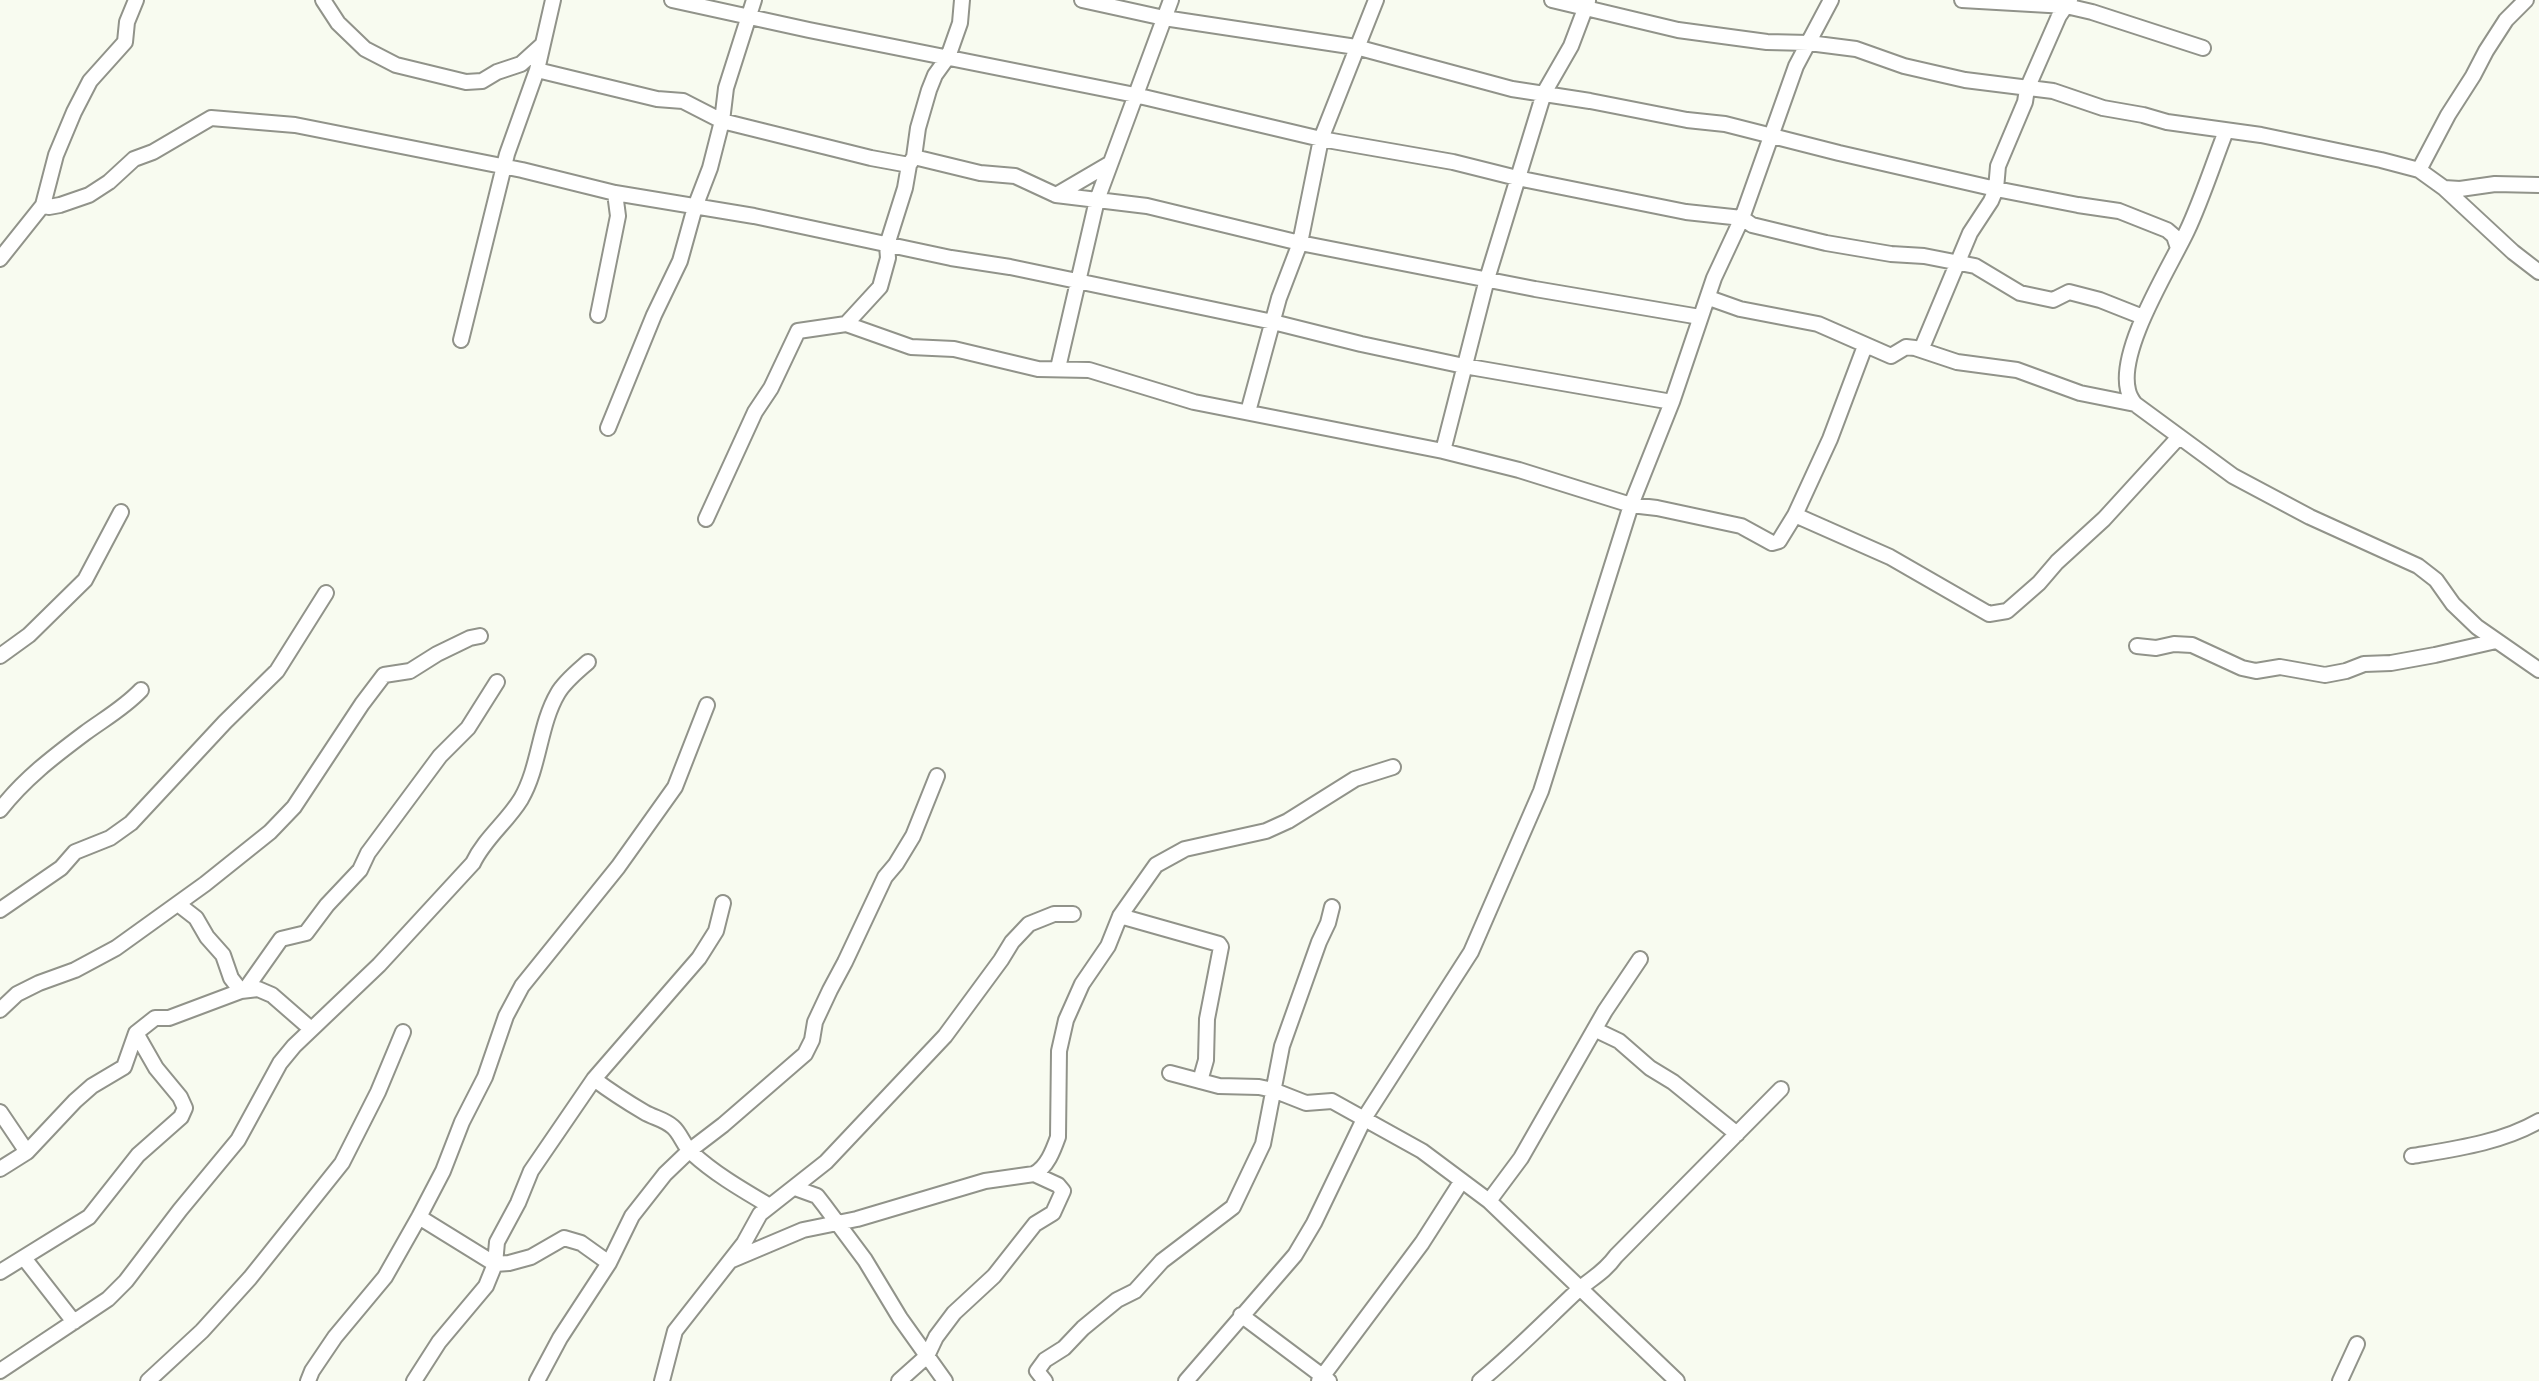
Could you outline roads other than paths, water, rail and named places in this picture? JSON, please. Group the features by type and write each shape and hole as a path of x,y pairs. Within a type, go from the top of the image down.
{"street":[{"path":"0,259 43,205 56,155 74,112 90,81 125,42 128,22 136,0"},
{"path":"323,0 338,23 365,49 396,65 466,82 482,81 497,72 521,64 542,46"},
{"path":"461,340 504,168 537,70 553,0"},
{"path":"672,0 1135,95 1321,139 1452,162 1686,212 1742,218 1752,225 1826,243 1891,254 1924,256 1975,266 2020,293 2053,300 2069,292 2100,300 2143,317"},
{"path":"608,428 649,327 680,261 695,207 710,167 722,121 726,89 754,0"},
{"path":"846,324 880,287 888,258 887,245 905,188 929,89 948,57 960,23 961,0"},
{"path":"1082,0 1164,18 1356,47 1513,89 1687,120 1725,124 1996,189 2119,211 2166,230 2174,236 2178,248"},
{"path":"1058,368 1097,200 1171,0"},
{"path":"1248,412 1279,298 1300,243 1321,139 1376,0"},
{"path":"1552,0 1588,4 1678,30 1767,42 1809,43 1856,49 1904,66 1965,80 2053,92 2103,108 2167,122 2261,135 2419,170 2444,188 2513,252 2539,272"},
{"path":"1186,1381 1295,1255 1314,1223 1364,1117 1471,952 1541,791 1631,505 1672,402 1714,278 1742,218 1796,66 1830,0"},
{"path":"1962,0 2068,3 2203,48"},
{"path":"2419,170 2486,51 2506,20 2526,0"},
{"path":"1920,351 1970,233 1991,201 1996,189 1998,166 2025,102 2026,89 2068,3"},
{"path":"1443,451 1487,279 1544,93 1571,46 1588,4"},
{"path":"537,70 657,99 683,101 722,121 872,158 912,161 1015,177 1056,195 1147,206 1300,243 1700,317"},
{"path":"43,205 60,205 89,195 109,182 134,159 153,152 211,118 295,125 377,140 615,193 754,216 1273,322 1464,366 1672,402"},
{"path":"2226,131 2188,230 2143,317 2126,374 2128,392 2135,404 2233,477 2310,517 2418,566 2436,580 2454,604 2477,627 2539,670"},
{"path":"1056,195 1109,164"},
{"path":"2444,188 2495,184 2539,185"},
{"path":"598,315 618,216 615,193"},
{"path":"1709,298 1740,309 1818,324 1891,356 1906,347 1957,362 2017,370 2080,393 2135,404"},
{"path":"706,519 755,412 771,388 798,331 846,324 911,347 954,349 1038,369 1088,370 1194,402 1443,451 1519,470 1631,505 1669,510 1741,526 1772,543 1779,541 1795,515 1840,414 1865,346"},
{"path":"1795,515 1890,557 1989,614 2007,611 2104,519 2178,438"},
{"path":"0,656 29,635 85,580 121,512"},
{"path":"0,910 61,867 75,852 110,838 131,823 225,722 277,671 327,593"},
{"path":"0,1010 17,994 38,983 75,970 116,948 178,904 270,832 294,807 384,675 410,671 437,654 480,636"},
{"path":"2137,646 2156,648 2174,644 2192,645 2242,668 2256,671 2280,667 2325,674 2346,671 2364,664 2391,663 2496,641"},
{"path":"0,1371 108,1299 125,1281 239,1140 280,1063 311,1029 379,965 473,863 480,848 511,814 522,797 558,692 588,662"},
{"path":"243,991 281,939 306,933 359,870 368,853 440,756 480,713 497,682"},
{"path":"0,810 17,788 42,765 126,706 141,690"},
{"path":"308,1381 335,1337 385,1277 419,1217 485,1077 506,1016 514,1001 618,867 675,787 707,705"},
{"path":"730,1261 803,1230 869,1216 985,1181 1034,1174 1042,1170 1058,1137 1059,1051 1066,1020 1082,984 1108,946 1120,916 1156,865 1185,849 1266,831 1288,821 1355,779 1393,767"},
{"path":"537,1381 560,1338 609,1263 632,1216 665,1174 805,1054 812,1040 815,1022 885,877 913,836 937,776"},
{"path":"414,1381 439,1342 486,1286 495,1264 497,1242 531,1171 594,1079 699,958 716,931 723,903"},
{"path":"178,904 195,918 223,955 231,978 243,991"},
{"path":"1045,1381 1037,1371 1045,1360 1064,1348 1117,1300 1135,1291 1162,1261 1233,1207 1263,1144 1282,1046 1332,907"},
{"path":"662,1381 675,1331 730,1261 760,1214 768,1205 795,1188 826,1162 945,1036 1002,960 1012,942 1029,924 1054,914 1073,914"},
{"path":"1120,916 1219,943 1221,947 1207,1019 1206,1060 1200,1081"},
{"path":"1489,1201 1521,1158 1605,1011 1640,959"},
{"path":"0,1169 27,1152 92,1086 124,1067 136,1033 155,1018 169,1018 243,991 258,989 272,995 311,1029"},
{"path":"1596,1030 1619,1041 1737,1134"},
{"path":"148,1381 202,1331 250,1278 342,1163 403,1032"},
{"path":"0,1272 89,1216 138,1155 181,1117 184,1108 180,1097 156,1068 136,1033"},
{"path":"1170,1073 1219,1086 1273,1090 1306,1103 1332,1101 1445,1166 1461,1182 1489,1201 1676,1381"},
{"path":"594,1079 614,1095 648,1114 662,1118 675,1128 689,1151 723,1179 768,1205"},
{"path":"1480,1381 1510,1356 1579,1289 1606,1269 1781,1089"},
{"path":"0,1112 27,1152"},
{"path":"2412,1156 2467,1147 2519,1131 2539,1121"},
{"path":"899,1381 927,1356 936,1337 954,1313 994,1276 1035,1224 1053,1213 1063,1191 1058,1185 1034,1174"},
{"path":"1241,1315 1324,1379 1422,1243 1461,1182"},
{"path":"795,1188 817,1196 865,1260 900,1318 944,1381"},
{"path":"419,1217 495,1264 531,1256 564,1238 581,1243 609,1263"},
{"path":"24,1258 74,1322"},
{"path":"2340,1381 2357,1343"}]}
